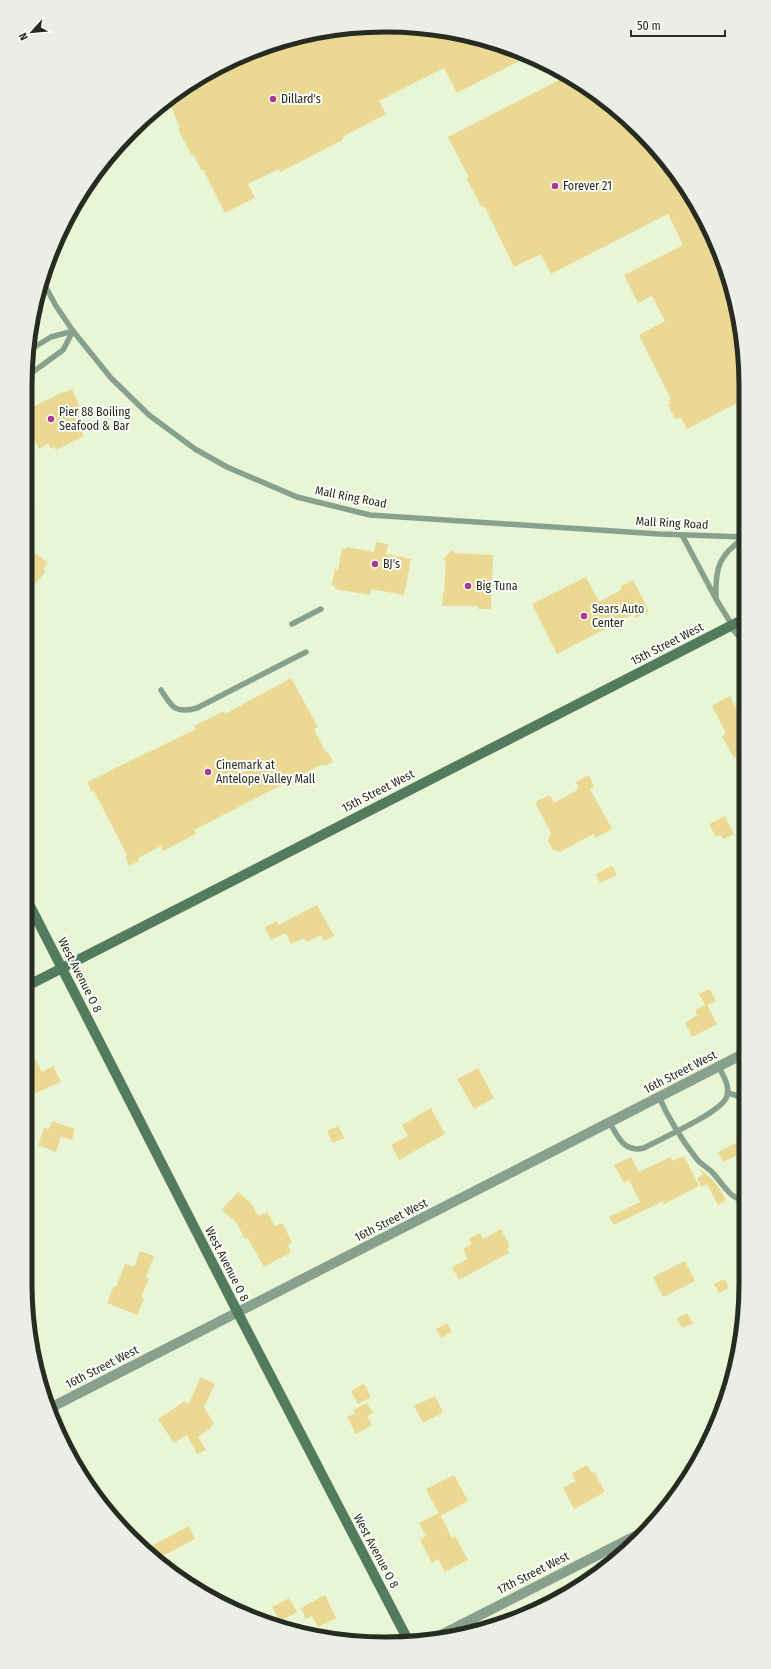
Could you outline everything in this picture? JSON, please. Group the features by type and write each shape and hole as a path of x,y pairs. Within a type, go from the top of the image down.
{"street":[{"name":"15th Street West","path":"32,984 739,622"},
{"path":"732,625 739,633"},
{"name":"West Avenue O 8","path":"32,909 238,1313 406,1636"},
{"name":"16th Street West","path":"54,1406 739,1056"},
{"name":"17th Street West","path":"447,1631 629,1539"}],"lane":[{"name":"Mall Ring Road","path":"46,288 72,331 111,378 149,415 195,449 227,467 297,497 370,515 739,538"},
{"path":"34,348 51,336 72,331"},
{"path":"33,372 63,350 72,331"},
{"path":"682,535 716,599 732,625"},
{"path":"716,599 716,576 721,558 731,547 739,541"},
{"path":"292,624 321,609"},
{"path":"161,690 169,703 179,710 185,711 197,708 306,652"},
{"path":"610,1123 623,1144 636,1150 644,1148 719,1107 725,1101 728,1093 727,1084 719,1067"},
{"path":"728,1093 739,1096"},
{"path":"659,1097 676,1131 696,1158 712,1171 731,1195 739,1201"}],"building":[{"path":"386,32 432,35 477,44 522,60 457,93 444,68 379,101 386,114 344,136 342,140 298,163 280,172 279,169 248,184 255,198 225,213 203,169 201,170 194,155 192,156 178,129 180,128 170,105 209,79 250,59 294,44 317,39 339,35"},
{"path":"562,79 601,105 619,120 651,152 666,170 692,209 712,250 727,294 736,339 739,402 687,429 681,418 675,419 668,405 670,403 669,400 671,399 639,335 665,321 652,296 638,303 624,275 683,245 668,214 551,274 541,254 514,267 485,207 481,206 467,179 468,176 448,137"},
{"name":"Pier 88 Boiling Seafood & Bar","path":"72,389 82,412 74,416 84,436 56,450 54,447 51,448 48,444 39,449 32,435 32,408"},
{"name":"BJ's","path":"376,542 388,544 386,554 411,559 404,595 371,589 370,595 335,589 335,586 332,585 335,569 338,570 342,548 346,549 347,547 374,552"},
{"path":"32,550 48,563 43,569 46,571 32,588"},
{"name":"Big Tuna","path":"452,550 455,553 493,555 491,609 478,609 478,606 442,606 446,562 443,559"},
{"name":"Sears Auto Center","path":"586,577 599,602 621,590 620,587 633,580 649,611 636,618 634,614 557,654 532,604"},
{"name":"Cinemark at Antelope Valley Mall","path":"291,678 318,727 314,729 326,753 328,752 333,762 324,766 323,764 194,830 196,834 163,851 161,846 138,858 139,861 129,866 125,857 127,855 94,791 92,792 87,782 196,729 194,726 224,711 225,714"},
{"path":"730,696 739,714 739,756 734,758 722,736 726,733 712,706"},
{"path":"589,775 594,787 590,789 612,829 595,838 593,834 560,852 553,850 548,841 551,833 535,802 550,795 554,803 579,789 576,782"},
{"path":"725,816 734,834 724,839 720,835 716,837 709,824"},
{"path":"612,866 617,875 600,883 596,874"},
{"path":"317,905 334,936 324,941 321,935 306,942 304,938 291,944 286,933 271,940 265,927 277,921 278,925"},
{"path":"710,989 716,1001 707,1005 717,1024 692,1037 685,1023 697,1015 695,1010 705,1005 699,994"},
{"path":"32,1053 42,1072 53,1066 61,1082 32,1095"},
{"path":"478,1068 494,1098 474,1109 457,1079"},
{"path":"431,1108 445,1134 399,1160 391,1145 408,1136 402,1125"},
{"path":"52,1121 75,1129 72,1140 61,1137 56,1152 38,1145 44,1128 49,1129"},
{"path":"338,1126 345,1139 341,1139 333,1143 327,1131"},
{"path":"739,1142 739,1154 723,1162 718,1152"},
{"path":"684,1156 699,1186 664,1204 663,1201 614,1225 609,1217 640,1202 629,1180 624,1183 614,1165 631,1157 639,1172 670,1157 672,1161"},
{"path":"698,1167 712,1179 726,1200 718,1205 707,1184 701,1187 697,1178 703,1175"},
{"path":"238,1192 251,1203 258,1216 267,1212 275,1226 282,1223 292,1242 288,1246 291,1252 264,1267 248,1238 245,1239 236,1222 222,1210"},
{"path":"501,1229 510,1247 507,1248 509,1253 459,1280 452,1267 468,1259 463,1249 472,1244 469,1239 480,1233 483,1239"},
{"path":"140,1251 154,1256 146,1277 149,1279 141,1297 144,1299 137,1315 107,1303 114,1286 116,1287 125,1264 134,1267"},
{"path":"685,1261 695,1281 663,1297 653,1277"},
{"path":"725,1279 729,1288 719,1293 714,1284"},
{"path":"687,1313 693,1323 682,1328 677,1318"},
{"path":"447,1323 452,1332 441,1338 436,1329"},
{"path":"201,1377 215,1384 204,1407 214,1424 210,1427 211,1428 198,1437 206,1450 197,1454 187,1435 174,1443 158,1419 185,1401 188,1405"},
{"path":"364,1384 371,1397 358,1404 351,1391"},
{"path":"435,1396 443,1412 423,1423 414,1406"},
{"path":"367,1403 373,1413 367,1416 372,1425 356,1434 347,1417 355,1413 353,1410"},
{"path":"587,1465 592,1473 594,1472 605,1492 574,1509 563,1488 576,1481 572,1473"},
{"path":"454,1475 468,1501 440,1516 426,1489"},
{"path":"439,1513 452,1538 455,1536 468,1560 445,1572 438,1559 432,1563 420,1540 426,1536 419,1523"},
{"path":"189,1526 195,1539 161,1557 150,1547"},
{"path":"325,1595 336,1618 318,1627 312,1616 306,1619 301,1608"},
{"path":"289,1598 297,1612 281,1621 272,1607"}],"place":[{"name":"Dillard's","path":"273,99"},
{"name":"Forever 21","path":"555,186"},
{"name":"Pier 88 Boiling Seafood & Bar","path":"51,419"},
{"name":"BJ's","path":"375,564"},
{"name":"Big Tuna","path":"468,586"},
{"name":"Sears Auto Center","path":"584,616"},
{"name":"Cinemark at Antelope Valley Mall","path":"208,772"}]}
